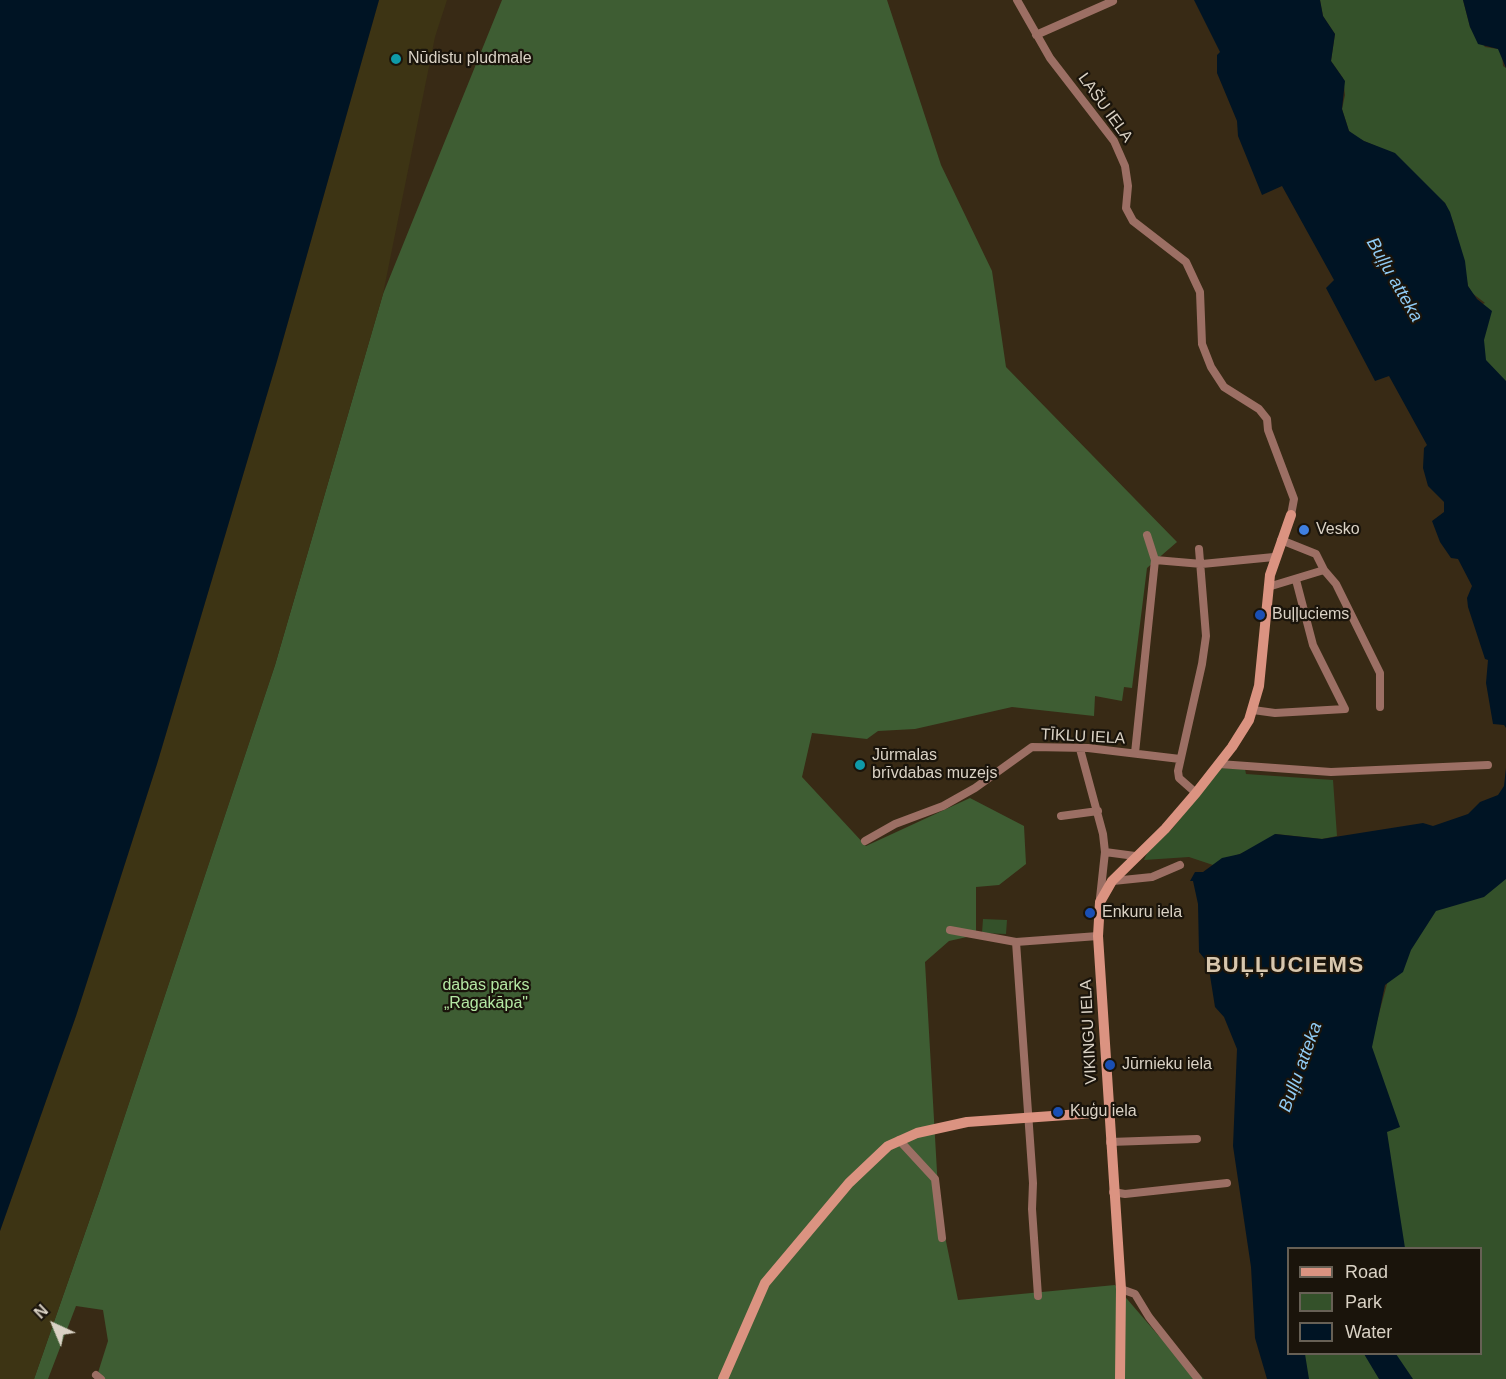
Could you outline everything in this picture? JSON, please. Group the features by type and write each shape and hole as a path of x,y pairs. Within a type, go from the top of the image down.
{"street":[{"name":"LAŠU IELA","path":"1017,0 1050,58 1114,141 1125,166 1128,186 1126,208 1134,221 1186,262 1200,292 1202,344 1211,367 1224,387 1258,409 1267,419 1268,430 1294,499 1291,515 1274,557 1268,587 1259,686 1253,710 1245,727 1219,764"},
{"path":"1036,35 1113,1"},
{"path":"1135,753 1155,560 1148,536 1137,536"},
{"path":"1281,540 1316,554 1345,601 1380,673 1380,707"},
{"path":"1196,793 1179,778 1180,759 1202,664 1206,636 1199,549"},
{"path":"1155,560 1202,564 1274,557"},
{"path":"1268,587 1324,570"},
{"path":"1253,710 1275,713 1346,710 1313,645 1296,580"},
{"name":"TĪKLU IELA","path":"865,841 895,824 943,806 975,788 1032,747 1135,753 1180,759"},
{"path":"1080,749 1098,811 1105,852 1100,902"},
{"path":"1219,764 1331,772 1488,765"},
{"name":"VIKINGU IELA","path":"1120,1379 1121,1289 1098,936 1100,902 1112,881 1165,829 1219,764"},
{"path":"1061,816 1098,811"},
{"path":"1105,852 1135,856"},
{"path":"1112,881 1152,877 1180,865"},
{"path":"950,930 963,930 1016,942 1098,936"},
{"path":"1016,942 1038,1296"},
{"path":"723,1379 765,1283 849,1183 878,1155 898,1140 917,1132 967,1122 1108,1112"},
{"path":"1110,1142 1197,1139"},
{"path":"898,1140 935,1179 942,1238"},
{"path":"1113,1192 1125,1194 1227,1183"},
{"path":"1121,1289 1135,1294 1149,1317 1198,1379"}],"green space":[{"name":"dabas parks „Ragakāpa\"","path":"502,0 887,0 941,165 992,271 1006,367 1177,542 1147,568 1132,688 1124,687 1122,701 1095,696 1094,716 1012,707 915,729 878,731 867,739 812,733 802,777 866,846 970,798 1024,826 1026,864 999,885 976,887 976,935 949,941 925,962 939,1207 958,1300 1115,1285 1158,1335 1204,1379 96,1379 108,1341 103,1310 76,1306 48,1379 34,1379 100,1190 275,665 383,294"},
{"path":"1320,0 1463,0 1470,27 1485,47 1498,49 1502,53 1503,66 1506,68 1506,506 1438,321 1485,303 1472,293 1468,286 1454,224 1445,203 1378,147 1357,138 1349,131 1342,109 1345,95 1343,78 1331,61 1335,34 1323,16"},
{"path":"1221,768 1245,769 1246,774 1333,780 1337,836 1322,839 1276,834 1276,839 1213,865 1189,857 1144,860 1148,851 1172,829"},
{"path":"1506,864 1506,1379 1307,1379 1304,1355 1482,1355 1482,1247 1401,1247 1370,1047 1408,906"},
{"path":"983,919 1007,920 1006,934 982,933"}],"sand":[{"path":"379,0 447,0 435,37 383,294 275,665 100,1190 34,1379 0,1379 0,1231 76,1016 157,764 277,361"}],"water":[{"path":"0,0 379,0 277,361 157,764 76,1016 0,1231"},
{"name":"Buļļu atteka","path":"1194,0 1320,0 1323,16 1335,34 1331,61 1345,81 1342,109 1349,131 1364,141 1395,153 1445,203 1450,212 1465,261 1468,286 1477,299 1492,311 1484,340 1486,360 1506,381 1506,728 1504,725 1493,724 1486,683 1488,660 1485,659 1468,607 1467,598 1472,586 1458,559 1451,558 1440,542 1432,521 1444,512 1444,502 1428,486 1423,468 1424,448 1427,445 1389,376 1375,381 1326,288 1334,280 1282,186 1262,195 1238,136 1237,121 1217,73 1217,55 1220,52"},
{"path":"1463,0 1506,0 1506,68 1498,49 1478,44 1470,27"},
{"name":"Buļļu atteka","path":"1506,768 1506,879 1484,897 1436,911 1411,950 1403,972 1385,985 1372,1047 1400,1127 1387,1132 1405,1247 1287,1247 1287,1355 1305,1355 1309,1379 1267,1379 1255,1338 1251,1267 1233,1146 1237,1049 1224,1017 1215,1007 1208,963 1199,952 1198,904 1193,881 1190,881 1195,872 1203,872 1222,858 1240,854 1275,834 1322,839 1423,823 1433,826 1468,814 1480,802 1498,795 1504,786"},
{"path":"1365,1355 1397,1355 1413,1379 1379,1379"}],"place":[{"name":"Nūdistu pludmale","path":"396,59"},
{"name":"Vesko","path":"1304,530"},
{"name":"Buļļuciems","path":"1260,615"},
{"name":"Jūrmalas brīvdabas muzejs","path":"860,765"},
{"name":"Enkuru iela","path":"1090,913"},
{"name":"Jūrnieku iela","path":"1110,1065"},
{"name":"Kuģu iela","path":"1058,1112"}],"district":[{"name":"BUĻĻUCIEMS","path":"1285,966"}]}
